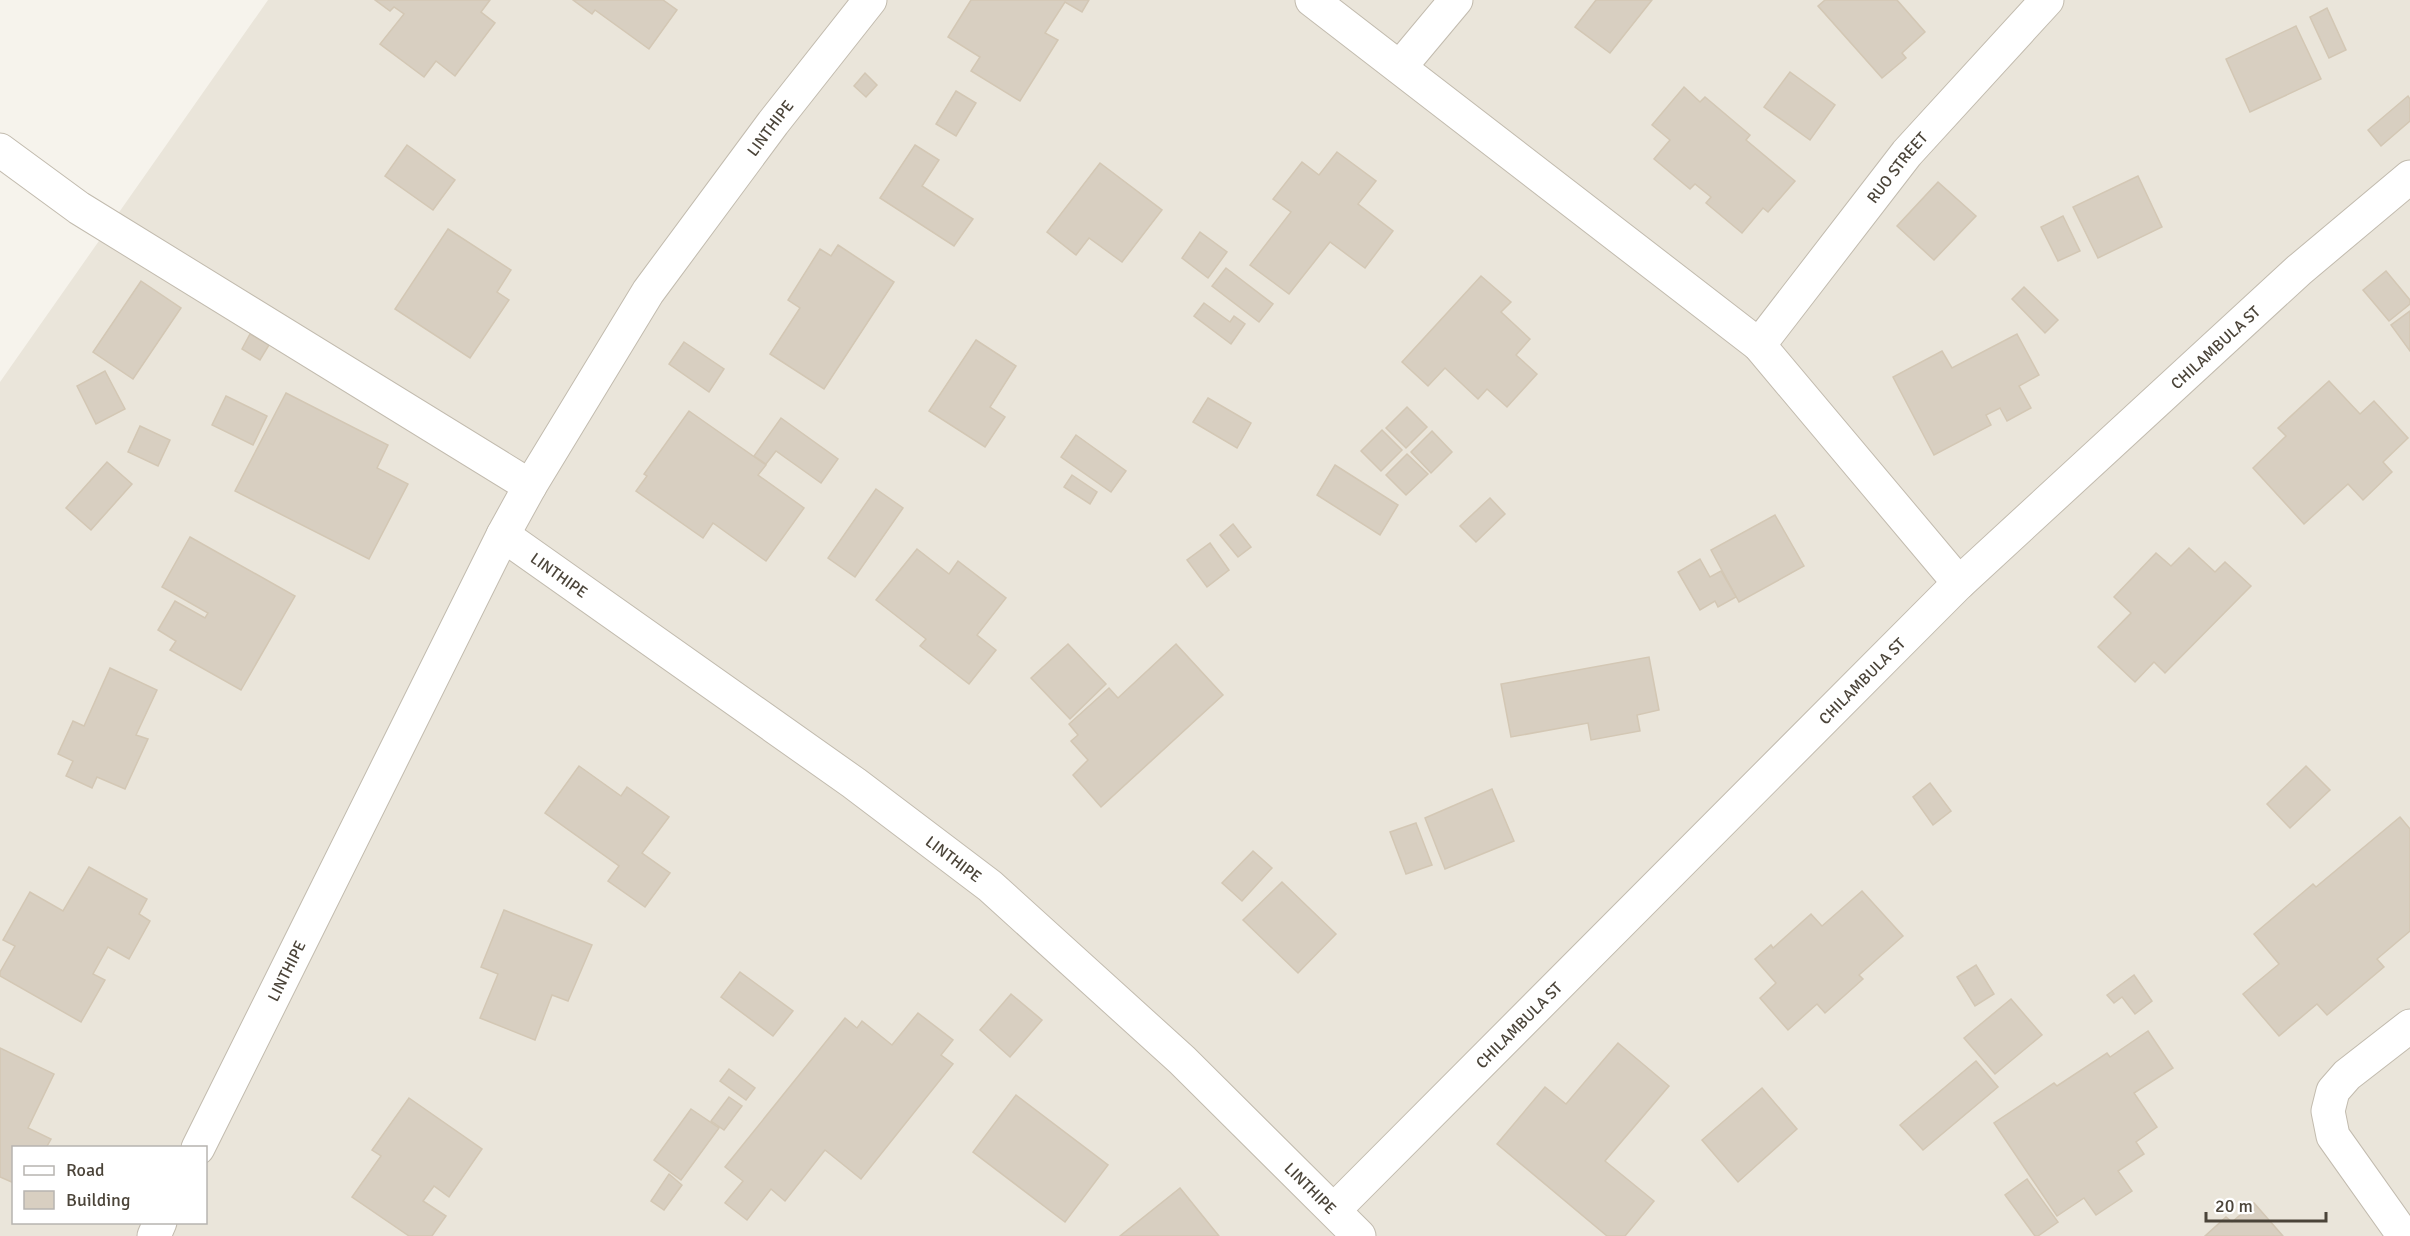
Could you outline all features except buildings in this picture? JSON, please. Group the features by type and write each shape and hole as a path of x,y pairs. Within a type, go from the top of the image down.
{"street":[{"name":"LINTHIPE","path":"199,1146 503,535 530,486 648,292 772,123 870,0"},
{"path":"1312,0 1759,345 1959,583"},
{"path":"1400,67 1456,0"},
{"name":"RUO STREET","path":"1759,345 1907,153 2047,0"},
{"path":"0,150 79,208 530,486"},
{"name":"CHILAMBULA ST","path":"1335,1209 1959,583 2299,270 2410,177"},
{"name":"LINTHIPE","path":"503,535 854,783 990,886 1182,1060 1335,1209 1359,1236"},
{"path":"2404,1236 2333,1136 2328,1112 2333,1091 2347,1075 2410,1026"}],"shaded area":[{"path":"268,0 2410,0 2410,1236 0,1236 0,382"}]}
